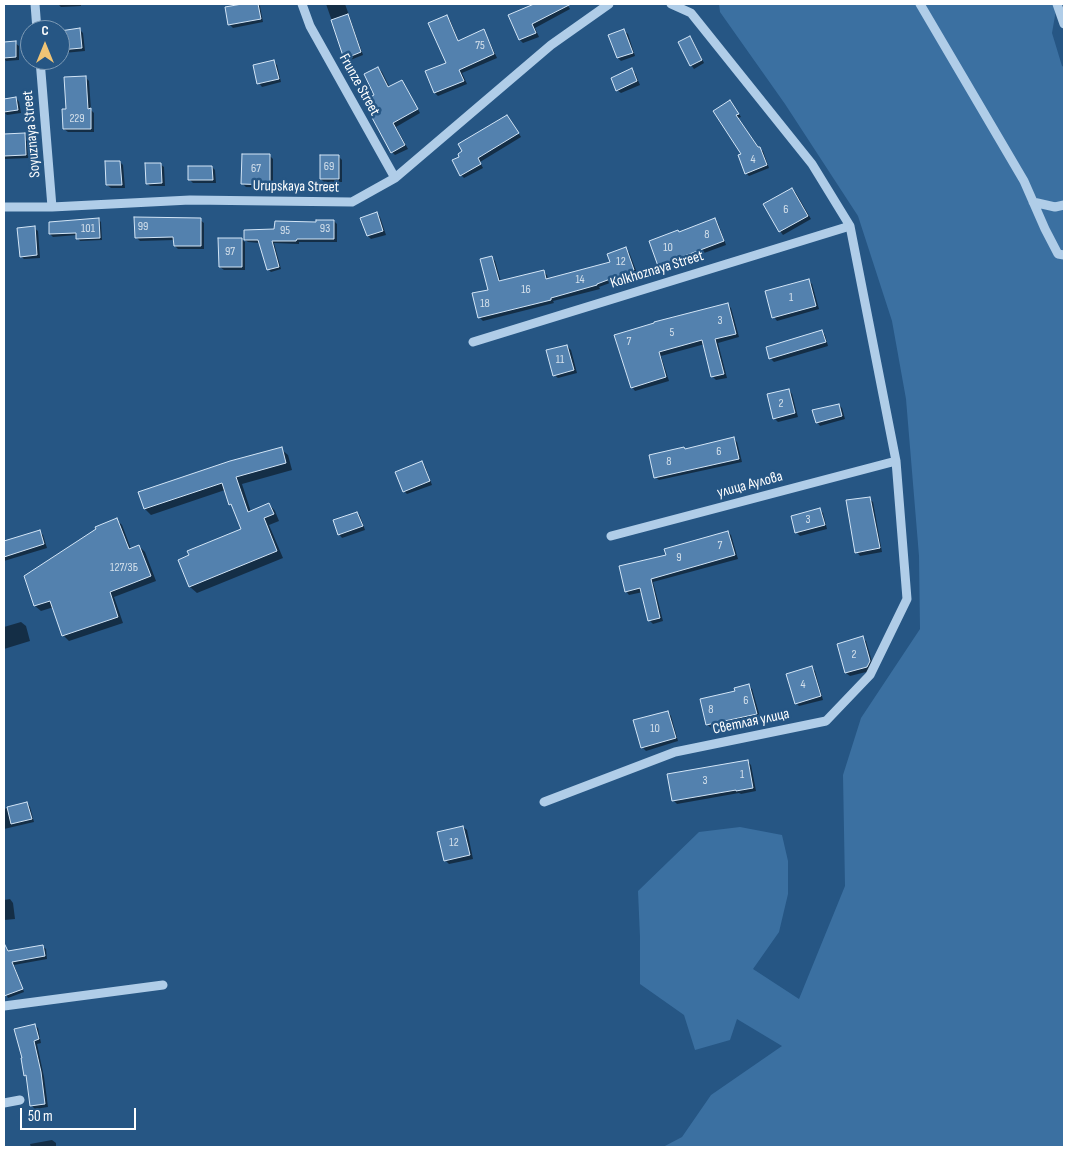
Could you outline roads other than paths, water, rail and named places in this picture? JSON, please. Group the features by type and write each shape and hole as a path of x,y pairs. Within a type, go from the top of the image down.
{"street":[{"path":"35,4 36,20"},
{"name":"Frunze Street","path":"302,4 310,26 395,178"},
{"name":"Urupskaya Street","path":"4,208 190,200 352,202 395,178 551,45 609,4"},
{"path":"671,4 691,13 812,164 850,226 896,461"},
{"path":"920,4 1024,181 1044,229 1061,254 1064,265"},
{"path":"1057,4 1064,24"},
{"name":"Soyuznaya Street","path":"41,70 52,207"},
{"path":"1034,202 1055,207 1064,205"},
{"name":"Kolkhoznaya Street","path":"473,342 850,226"},
{"name":"улица Аулова","path":"611,536 896,461"},
{"name":"Светлая улица","path":"544,802 675,752 826,721 870,676 907,599 896,461"},
{"path":"4,1006 163,985"},
{"path":"4,1103 20,1100"}]}
